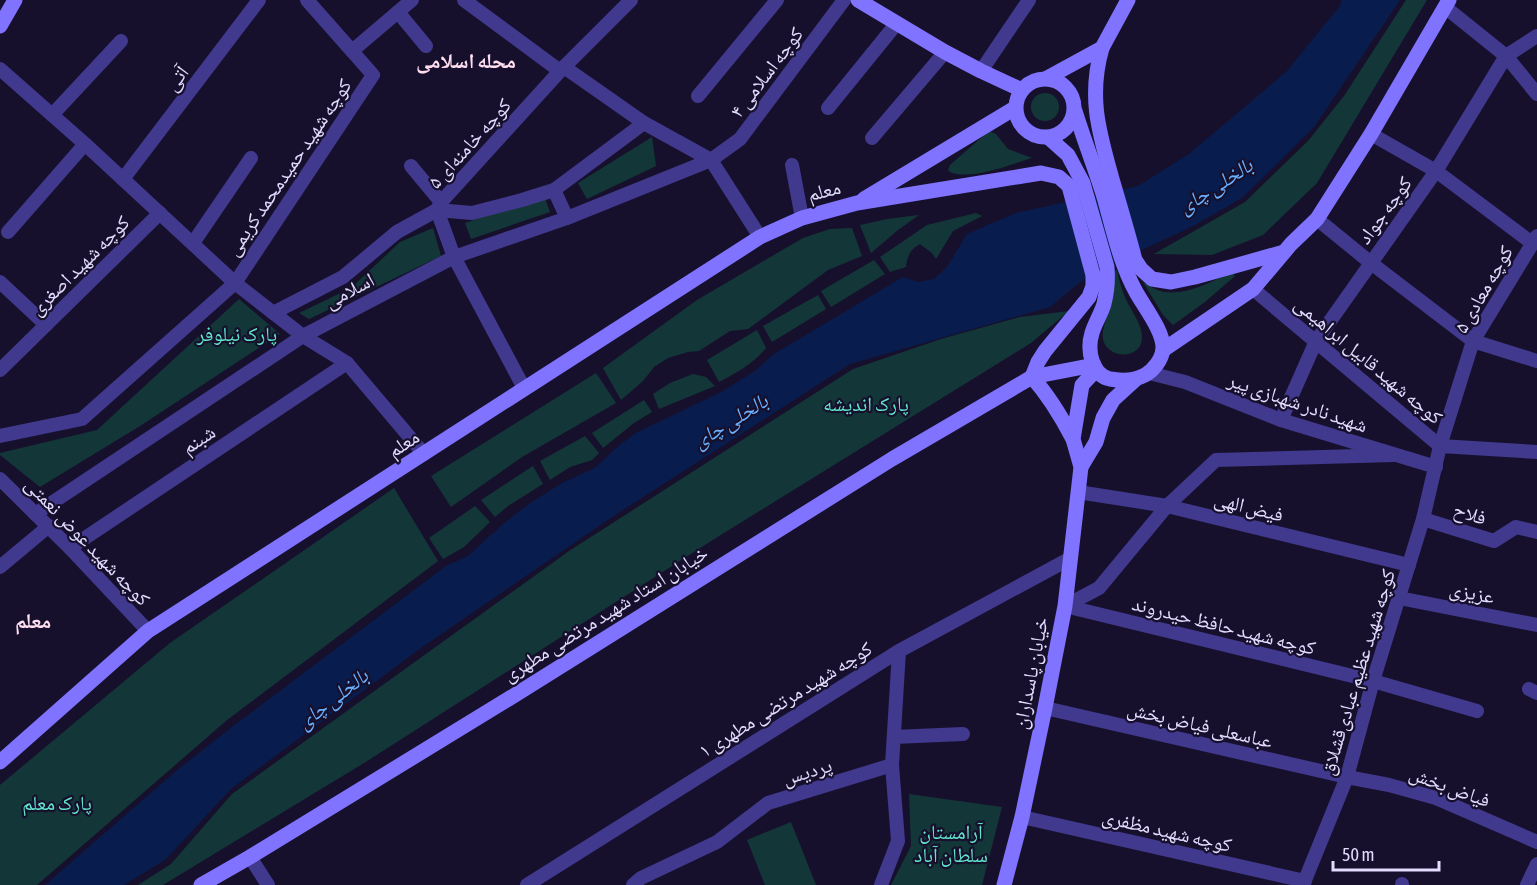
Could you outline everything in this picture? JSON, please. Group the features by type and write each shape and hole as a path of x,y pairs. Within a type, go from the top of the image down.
{"main road":[{"path":"0,26 15,0"},
{"path":"858,0 945,52 1022,90"},
{"path":"1032,377 1045,351 1089,297 1093,286 1090,181 1099,131 1095,95 1096,68 1102,48 1128,0"},
{"path":"1163,350 1253,288 1317,219 1371,134 1447,3"},
{"path":"1047,78 1102,48"},
{"path":"1075,111 1066,129 1049,138 1029,133 1022,127 1015,108 1022,90 1029,83 1038,79 1056,80 1070,92 1074,101 1108,276 1104,302 1092,333 1091,356 1095,368 1107,379 1122,380 1143,376"},
{"path":"857,203 1015,108"},
{"path":"1049,138 1068,155 1090,181 1129,261 1128,277 1161,335 1163,350 1158,363 1113,400 1103,418 1096,442 1081,467"},
{"path":"857,203 1041,173 1090,181"},
{"name":"معلم","path":"0,762 148,631 760,237 802,218 857,203"},
{"path":"1129,261 1152,279 1171,282 1284,252"},
{"path":"1032,377 1095,368"},
{"path":"1073,439 1082,385 1095,368"},
{"path":"1032,377 1060,413 1073,439 1081,467"},
{"name":"خیابان استاد شهید مرتضی مطهری","path":"201,885 510,698 892,459 1032,377"},
{"name":"خیابان پاسداران","path":"1006,885 1046,708 1065,606 1081,467"}],"street":[{"name":"آتی","path":"123,179 259,0"},
{"path":"306,0 352,51"},
{"name":"کوچه شهید حمیدمحمد کریمی","path":"235,283 373,75 352,51 412,0"},
{"path":"464,0 644,123 711,160 760,237"},
{"name":"کوچه خامنه‌ای ۵","path":"439,206 562,69 631,0"},
{"path":"698,96 777,0"},
{"name":"کوچه اسلامی ۴","path":"711,160 740,139 844,0"},
{"path":"981,71 1029,0"},
{"path":"1447,3 1506,56 1537,94"},
{"path":"398,12 426,46"},
{"path":"828,108 897,23"},
{"name":"کوچه جواد","path":"1281,420 1316,341 1436,171 1506,56 1537,36"},
{"path":"52,115 121,41"},
{"path":"872,138 945,52"},
{"name":"کوچه شهید حمیدمحمد کریمی","path":"0,69 235,283 303,336 347,363 424,454"},
{"path":"273,313 343,277 397,232 439,206 472,213 554,190 644,123"},
{"path":"1371,134 1436,171 1535,240"},
{"path":"8,232 84,144"},
{"path":"193,243 251,158"},
{"name":"اسلامی","path":"35,514 303,336 454,257 567,218 711,160"},
{"path":"792,165 802,218"},
{"path":"411,166 439,206 454,257 524,388"},
{"path":"554,190 567,218"},
{"name":"کوچه شهید اصغری","path":"0,370 160,213"},
{"path":"1317,219 1473,340 1537,360"},
{"name":"کوچه معادی ۵","path":"1436,467 1440,446 1473,340 1535,240"},
{"path":"0,282 46,325"},
{"path":"0,436 82,419 235,283"},
{"name":"کوچه شهید قابیل ابراهیمی","path":"1253,288 1440,446 1537,452"},
{"name":"شبنم","path":"70,548 347,363"},
{"name":"شهید نادر شهبازی پیر","path":"1143,376 1185,382 1281,420 1436,467"},
{"path":"1065,606 1099,588 1167,506 1216,460 1393,455"},
{"name":"کوچه شهید عظیم عبادی‌قشلاق","path":"1304,883 1347,777 1373,681 1423,519 1436,467"},
{"name":"کوچه شهید عوض نعمتی","path":"0,479 49,526 148,631"},
{"name":"فیض الهی","path":"1078,492 1167,506 1409,565"},
{"name":"فلاح","path":"1423,519 1494,541 1515,527 1537,532"},
{"path":"0,567 49,526"},
{"name":"کوچه شهید مرتضی مطهری ۱","path":"527,885 899,651 1071,558"},
{"name":"عزیزی","path":"1399,598 1537,625"},
{"name":"کوچه شهید حافظ حیدروند","path":"1065,606 1373,681 1477,711"},
{"path":"881,885 898,841 892,765 899,651"},
{"name":"عباسعلی فیاض بخش","path":"1046,708 1347,777"},
{"path":"894,737 963,734"},
{"name":"پردیس","path":"633,885 641,878 717,842 768,803 892,765"},
{"name":"فیاض بخش","path":"1347,777 1389,784 1436,798 1537,842"},
{"name":"کوچه شهید مظفری","path":"1022,817 1304,883"},
{"path":"250,857 268,885"},
{"path":"1527,885 1537,864"}],"green space":[{"path":"1406,0 1427,0 1317,183 1263,235 1212,255 1154,254 1245,202 1308,141 1344,96"},
{"path":"1045,93 1055,97 1059,107 1055,117 1045,121 1035,117 1031,107 1035,97"},
{"path":"989,131 996,134 1008,149 1032,158 980,173 959,174 948,170 950,165"},
{"path":"652,137 656,166 587,199 578,183"},
{"path":"544,196 550,212 471,239 465,223"},
{"path":"976,213 982,216 953,231 936,259 920,244 910,254 906,267 890,272 880,257 927,225"},
{"path":"919,215 898,230 871,253 860,225"},
{"name":"پارک نیلوفر","path":"433,228 441,256 309,319 299,313 351,288 400,242"},
{"path":"852,228 862,256 828,270 748,329 730,331 699,351 668,358 654,367 643,381 621,400 603,368 697,300 803,238 830,229"},
{"path":"874,260 885,274 831,307 821,291"},
{"path":"1117,270 1127,302 1142,333 1140,346 1130,354 1110,350 1103,339 1104,326 1112,303 1114,271"},
{"path":"1231,272 1235,276 1173,325 1163,315 1143,282 1162,291 1182,292"},
{"path":"818,295 826,309 772,342 763,326"},
{"name":"پارک نیلوفر","path":"239,299 280,334 140,426 40,487 0,455 0,453 97,430"},
{"name":"پارک اندیشه","path":"1069,311 1031,343 719,536 364,763 163,885 138,885 171,864 232,794 380,687 569,551 853,369 941,339 1020,317"},
{"path":"757,330 766,348 750,363 719,382 707,360"},
{"path":"596,373 616,403 522,457 451,507 431,476"},
{"path":"693,374 706,377 715,386 659,409 653,394 670,383"},
{"path":"644,400 652,412 603,448 592,433"},
{"path":"585,436 599,453 592,460 570,467 550,480 540,461"},
{"path":"533,466 543,484 495,517 481,500"},
{"name":"پارک معلم","path":"394,488 438,561 227,720 37,885 0,885 0,785 170,643"},
{"path":"475,506 490,522 464,547 443,559 429,538"},
{"name":"آرامستان سلطان آباد","path":"909,794 1002,807 982,885 891,885 911,846"},
{"path":"791,822 816,885 765,885 747,840"}],"water":[{"name":"بالخلی چای","path":"1342,0 1400,0 1314,127 1242,198 1195,225 1089,275 1050,307 850,364 612,517 421,648 232,788 165,860 124,885 45,885 176,771 446,566 468,556 530,503 562,483 595,468 634,434 723,391 755,371 774,354 903,277 918,282 934,279 947,267 967,234 1016,213 1138,186 1189,154 1287,71 1339,7"}],"district":[{"name":"محله اسلامی","path":"466,60"},
{"name":"معلم","path":"33,620"}]}
